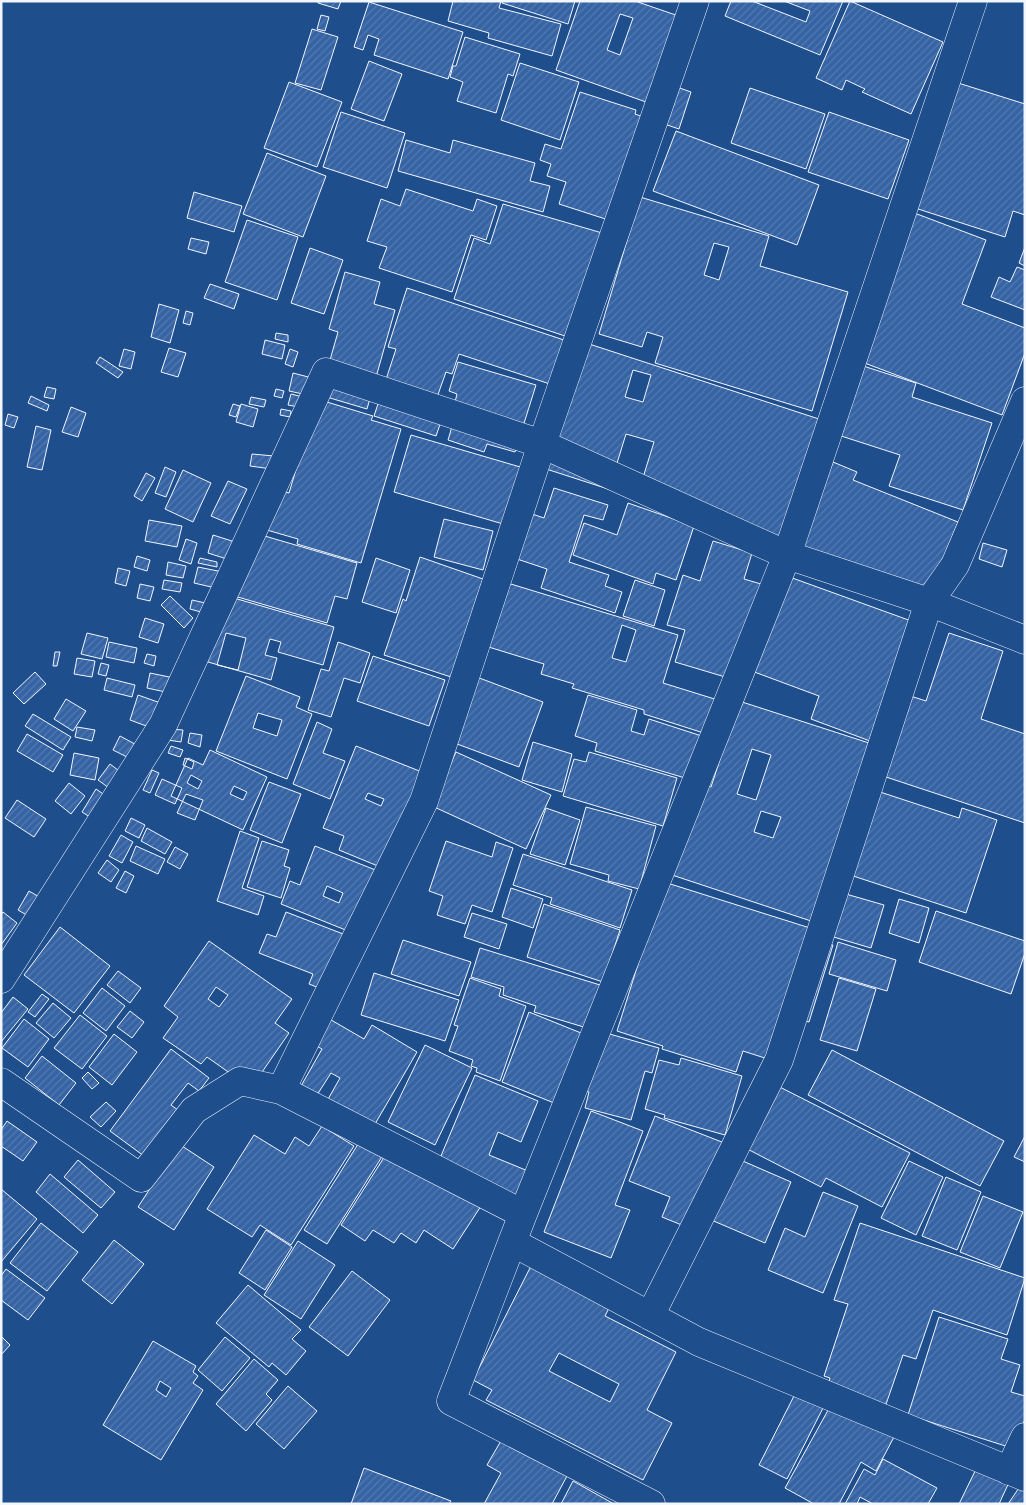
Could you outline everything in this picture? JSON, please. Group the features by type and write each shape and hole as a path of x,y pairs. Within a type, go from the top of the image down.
{"street":[{"path":"281,1090 424,801 542,444 695,1"},
{"path":"651,1504 451,1401 523,1214 787,555 972,1"},
{"path":"1,979 163,724 326,372 542,444 787,555 929,602 1025,640"},
{"path":"650,1316 779,1060 929,602 955,565 1025,402"},
{"path":"1,1082 141,1178 194,1110 240,1081 281,1090 523,1214"},
{"path":"512,1242 699,1342 1017,1474 1025,1437"}],"building":[{"path":"318,1 341,1 338,9 318,3"},
{"path":"453,1 501,1 499,8 561,24 552,56 488,38 489,33 448,21"},
{"path":"502,1 575,1 568,24 502,3"},
{"path":"580,1 635,1 696,22 674,86 691,92 679,129 641,116 646,102 556,70","holes":["620,14 633,18 620,55 607,50"]},
{"path":"731,1 752,1 806,22 810,11 784,1 843,1 820,55 725,16"},
{"path":"850,1 943,42 911,114 862,92 865,89 846,80 842,90 816,78"},
{"path":"369,2 463,32 448,79 374,55 379,39 368,35 363,50 354,47"},
{"path":"321,15 329,17 325,31 317,29"},
{"path":"312,29 338,37 321,90 295,83"},
{"path":"465,37 520,54 513,76 508,74 496,113 457,101 463,82 450,77 453,66 456,66"},
{"path":"369,61 402,74 384,121 351,109"},
{"path":"520,63 579,82 560,140 501,120"},
{"path":"289,82 342,102 317,167 264,148"},
{"path":"955,82 1025,104 1025,215 1013,211 1005,237 915,208"},
{"path":"750,88 825,114 806,169 731,143"},
{"path":"580,92 636,110 635,114 654,121 621,224 559,204 566,182 547,176 551,164 540,160 545,144 561,149"},
{"path":"341,112 405,133 387,188 323,167"},
{"path":"829,112 909,140 888,199 808,172"},
{"path":"676,131 819,185 797,245 653,191"},
{"path":"406,140 450,153 453,140 535,163 530,181 550,186 543,212 398,171"},
{"path":"267,153 326,176 303,237 243,214"},
{"path":"406,189 473,211 477,199 497,206 486,240 471,235 452,292 379,268 387,247 367,241 381,199 400,206"},
{"path":"194,192 242,206 234,232 187,218"},
{"path":"640,197 769,236 760,266 848,292 812,411 655,363 663,337 647,332 642,347 599,334","holes":["714,243 729,247 719,280 704,275"]},
{"path":"503,204 609,235 574,339 454,299 474,238 490,244"},
{"path":"909,211 986,240 962,304 1025,328 1025,353 1002,415 854,359"},
{"path":"247,220 298,237 277,300 225,282"},
{"path":"191,238 209,242 206,254 188,249"},
{"path":"1025,247 1025,266 1019,263"},
{"path":"310,248 343,260 324,314 291,303"},
{"path":"1017,267 1025,270 1025,310 991,297 999,277 1010,282"},
{"path":"345,272 380,282 374,304 395,310 367,409 320,395 338,332 329,329"},
{"path":"210,284 239,294 234,309 204,298"},
{"path":"407,288 573,343 559,387 459,354 452,374 446,372 436,400 447,404 436,436 374,416 396,349 388,347"},
{"path":"159,304 179,310 170,343 151,337"},
{"path":"186,311 193,313 190,325 183,323"},
{"path":"276,333 288,335 288,342 275,339"},
{"path":"265,340 285,345 282,359 262,354"},
{"path":"580,341 822,420 778,556 704,520 540,467","holes":["626,434 654,442 641,484 613,476"]},
{"path":"169,348 186,353 178,377 161,372"},
{"path":"124,349 135,352 131,369 119,366"},
{"path":"290,349 298,352 293,367 285,364"},
{"path":"100,357 123,372 118,378 96,363"},
{"path":"458,362 536,385 515,452 487,444 484,452 448,440 459,403 455,402 457,394 449,391"},
{"path":"857,364 916,383 912,397 992,423 963,510 889,486 900,455 835,434"},
{"path":"633,370 651,375 643,402 625,397"},
{"path":"293,373 316,379 312,396 289,391"},
{"path":"47,387 56,389 54,399 44,397"},
{"path":"276,389 284,391 282,398 274,396"},
{"path":"291,394 311,399 309,409 288,405"},
{"path":"31,396 49,405 47,411 28,403"},
{"path":"251,397 266,400 264,407 249,404"},
{"path":"317,399 373,416 371,420 401,429 361,563 297,544 298,539 260,528 272,488 289,493"},
{"path":"233,404 240,406 236,417 229,415"},
{"path":"241,404 258,409 253,427 236,422"},
{"path":"71,407 86,413 78,437 62,432"},
{"path":"281,409 291,411 290,417 280,415"},
{"path":"8,414 18,417 14,428 5,425"},
{"path":"36,426 51,430 42,470 27,467"},
{"path":"411,435 527,469 510,526 394,492"},
{"path":"252,454 274,456 272,469 250,466"},
{"path":"833,462 857,472 853,480 958,522 922,612 794,560"},
{"path":"165,467 176,472 166,497 155,493"},
{"path":"183,470 211,483 193,522 165,509"},
{"path":"146,473 155,478 142,501 134,496"},
{"path":"228,481 247,489 230,524 211,516"},
{"path":"554,488 608,505 603,520 584,515 569,562 609,575 605,586 622,592 615,613 541,588 547,569 505,555 520,510 544,518"},
{"path":"628,503 694,526 676,580 656,573 653,584 573,555 584,523 617,535"},
{"path":"444,519 493,531 483,570 434,557"},
{"path":"149,520 182,526 177,547 145,541"},
{"path":"251,532 357,563 347,599 335,596 327,623 224,593"},
{"path":"213,535 235,542 230,560 208,553"},
{"path":"186,539 197,543 191,564 179,560"},
{"path":"713,541 752,553 744,579 761,584 732,679 675,662 685,630 667,625 683,575 700,581"},
{"path":"983,543 1007,550 1002,567 979,559"},
{"path":"137,556 150,560 147,571 134,567"},
{"path":"420,557 483,579 451,677 384,655 403,599 406,601"},
{"path":"200,558 217,562 217,567 198,563"},
{"path":"376,558 410,570 396,613 362,602"},
{"path":"168,562 186,566 183,578 166,575"},
{"path":"198,567 223,572 220,589 194,583"},
{"path":"118,568 130,571 126,586 115,583"},
{"path":"784,575 914,622 870,741 811,719 819,696 749,670"},
{"path":"164,580 182,583 180,592 162,589"},
{"path":"635,580 665,590 654,626 623,616"},
{"path":"501,581 678,635 663,683 721,701 710,735 644,714 644,710 572,688 574,684 541,674 544,664 482,645","holes":["622,625 636,630 626,662 612,658"]},
{"path":"140,584 154,587 150,601 137,598"},
{"path":"220,594 334,627 323,665 278,652 281,642 270,639 265,655 277,658 271,680 201,660"},
{"path":"170,596 193,618 184,628 161,605"},
{"path":"192,600 210,604 208,614 190,609"},
{"path":"145,618 164,624 158,643 139,637"},
{"path":"87,633 108,638 102,659 81,654"},
{"path":"226,633 246,638 238,670 217,665"},
{"path":"949,633 1003,651 981,719 1025,734 1025,823 874,773 901,693 926,701"},
{"path":"109,642 137,648 134,663 106,657"},
{"path":"338,642 370,653 360,683 344,678 331,717 308,710 321,669 329,671"},
{"path":"55,652 60,652 57,666 53,666"},
{"path":"147,654 156,656 154,666 144,663"},
{"path":"373,656 445,680 429,726 357,701"},
{"path":"77,658 95,661 92,677 74,674"},
{"path":"101,663 109,665 106,676 98,674"},
{"path":"35,672 46,684 24,704 13,693"},
{"path":"150,673 179,679 175,694 147,688"},
{"path":"246,676 300,697 296,707 312,714 287,779 216,751","holes":["258,713 282,720 277,736 253,728"]},
{"path":"474,676 543,702 519,767 449,741"},
{"path":"107,678 135,685 132,697 104,690"},
{"path":"138,695 169,706 160,731 130,720"},
{"path":"588,695 637,710 631,731 644,735 649,719 708,738 695,781 595,751 597,743 575,736"},
{"path":"66,699 86,711 73,731 54,719"},
{"path":"739,701 869,743 811,921 672,875 702,783 711,787","holes":["752,749 771,755 756,800 737,794","761,811 781,817 773,838 754,832"]},
{"path":"33,714 71,737 63,750 25,726"},
{"path":"317,722 332,729 323,753 345,761 330,799 293,784"},
{"path":"77,727 95,730 92,741 75,737"},
{"path":"170,729 183,730 181,742 168,740"},
{"path":"190,733 202,735 200,747 188,743"},
{"path":"27,734 63,755 53,772 17,751"},
{"path":"120,736 144,749 137,762 113,750"},
{"path":"533,742 572,754 562,792 522,780"},
{"path":"171,746 183,750 180,757 168,753"},
{"path":"356,746 422,772 390,871 339,850 344,836 323,828","holes":["368,793 384,799 381,806 365,799"]},
{"path":"210,750 267,777 243,830 171,796 188,758 203,765","holes":["234,786 247,792 243,800 230,794"]},
{"path":"456,752 551,795 526,849 432,806"},
{"path":"589,752 677,778 663,826 563,796 574,759 586,762"},
{"path":"74,753 99,758 95,780 70,775"},
{"path":"185,758 194,762 192,769 183,765"},
{"path":"110,764 131,780 120,796 98,780"},
{"path":"152,770 159,773 150,793 143,790"},
{"path":"191,775 202,781 198,789 187,783"},
{"path":"162,779 182,788 175,804 155,795"},
{"path":"269,782 301,794 282,843 250,830"},
{"path":"69,783 85,796 71,814 55,801"},
{"path":"868,788 959,818 962,808 997,820 966,913 841,872"},
{"path":"96,789 112,800 98,822 82,812"},
{"path":"186,794 203,800 195,820 177,813"},
{"path":"17,800 46,819 34,837 5,818"},
{"path":"586,807 656,826 639,889 608,881 609,875 570,864"},
{"path":"546,808 580,820 565,865 530,854"},
{"path":"131,818 145,825 139,838 125,831"},
{"path":"147,828 172,842 165,854 141,841"},
{"path":"240,831 259,838 242,888 264,896 258,915 217,901"},
{"path":"121,835 133,842 122,863 109,856"},
{"path":"262,841 289,850 284,866 290,868 281,898 247,887"},
{"path":"446,841 492,857 496,842 513,848 492,912 472,905 465,924 437,915 443,896 429,891"},
{"path":"136,846 165,859 158,874 130,861"},
{"path":"315,846 383,873 358,935 281,904 290,881 300,885"},
{"path":"175,847 188,854 180,869 167,862"},
{"path":"523,854 632,890 620,928 550,904 552,898 513,885"},
{"path":"107,860 119,870 111,882 98,873"},
{"path":"125,871 134,876 126,893 116,888"},
{"path":"664,882 810,928 806,937 833,945 809,1022 785,1015 771,1060 743,1051 736,1072 662,1049 663,1046 617,1031"},
{"path":"327,886 343,893 339,903 323,896"},
{"path":"511,888 543,899 533,928 502,917"},
{"path":"832,890 884,905 871,948 820,933"},
{"path":"29,891 53,905 42,924 18,910"},
{"path":"899,899 929,908 919,943 889,933"},
{"path":"544,904 620,930 603,982 527,957"},
{"path":"936,911 1025,941 1025,953 1011,994 919,962"},
{"path":"3,912 17,923 1,945 1,915"},
{"path":"286,912 351,937 329,992 309,984 313,974 259,953 267,934 276,937"},
{"path":"472,913 507,924 499,949 464,937"},
{"path":"60,927 110,966 74,1013 24,975"},
{"path":"403,940 471,962 459,996 391,974"},
{"path":"209,941 292,999 275,1023 289,1033 251,1088 207,1057 201,1064 163,1038 178,1017 164,1006","holes":["216,987 228,995 219,1007 208,999"]},
{"path":"838,942 896,960 887,991 829,974"},
{"path":"480,948 600,985 587,1028 534,1012 536,1006 503,995 504,987 471,977"},
{"path":"118,971 141,988 130,1003 107,985"},
{"path":"374,973 459,1000 445,1041 361,1015"},
{"path":"470,978 501,989 499,996 526,1006 500,1081 476,1072 477,1068 471,1066 473,1060 449,1051 458,1026 454,1025"},
{"path":"839,978 876,989 857,1051 820,1040"},
{"path":"102,988 125,1006 106,1031 83,1013"},
{"path":"42,994 49,999 35,1017 28,1012"},
{"path":"13,997 28,1009 1,1042 1,1013"},
{"path":"53,1003 71,1018 54,1038 36,1023"},
{"path":"130,1011 144,1022 132,1038 117,1027"},
{"path":"529,1012 586,1035 559,1105 502,1082"},
{"path":"80,1015 107,1036 82,1069 54,1048"},
{"path":"326,1017 364,1039 372,1025 417,1052 375,1124 345,1107 343,1110 327,1101 340,1078 331,1073 317,1095 301,1086 322,1049 311,1043"},
{"path":"24,1019 49,1039 28,1067 2,1048"},
{"path":"606,1033 659,1048 652,1073 645,1071 631,1120 585,1108 589,1092 581,1090"},
{"path":"114,1034 137,1052 112,1085 89,1067"},
{"path":"425,1045 472,1068 435,1145 388,1122"},
{"path":"171,1049 209,1078 199,1091 188,1083 171,1105 182,1113 148,1159 110,1131"},
{"path":"832,1050 1004,1141 980,1186 808,1095"},
{"path":"42,1056 76,1083 59,1105 25,1078"},
{"path":"681,1058 742,1076 725,1135 664,1118 665,1115 645,1109 659,1060 679,1065"},
{"path":"88,1072 99,1083 92,1089 82,1078"},
{"path":"475,1075 538,1101 521,1142 498,1132 489,1155 528,1171 517,1196 438,1163"},
{"path":"758,1076 910,1153 882,1207 826,1178 821,1187 726,1138"},
{"path":"106,1102 116,1111 101,1127 90,1117"},
{"path":"591,1111 643,1131 615,1205 630,1210 611,1258 544,1232"},
{"path":"655,1116 727,1144 694,1230 662,1217 670,1197 629,1181"},
{"path":"7,1121 37,1142 23,1161 1,1146 1,1130"},
{"path":"322,1126 354,1146 291,1245 260,1225 252,1237 207,1209 254,1135 285,1154 295,1137 309,1146"},
{"path":"1025,1136 1025,1162 1014,1157"},
{"path":"360,1141 383,1155 327,1244 304,1230"},
{"path":"179,1144 214,1167 174,1230 138,1207"},
{"path":"390,1148 481,1206 453,1249 424,1230 416,1243 401,1233 394,1243 373,1230 365,1241 341,1225"},
{"path":"729,1155 791,1182 765,1243 702,1216"},
{"path":"78,1160 115,1192 101,1208 64,1177"},
{"path":"909,1161 943,1177 916,1235 881,1218"},
{"path":"50,1174 98,1215 83,1233 36,1192"},
{"path":"946,1177 981,1192 957,1250 922,1236"},
{"path":"1,1189 37,1219 1,1262"},
{"path":"823,1192 858,1206 823,1293 768,1270 785,1228 805,1237"},
{"path":"983,1196 1023,1212 1000,1268 960,1252"},
{"path":"41,1223 78,1252 47,1291 10,1263"},
{"path":"860,1223 1025,1278 1007,1335 933,1310 916,1359 903,1355 884,1410 827,1390 830,1378 824,1376 848,1304 834,1300"},
{"path":"266,1230 292,1247 265,1290 239,1273"},
{"path":"114,1240 144,1264 112,1304 82,1280"},
{"path":"298,1241 335,1265 301,1319 264,1295"},
{"path":"531,1266 610,1306 605,1316 676,1352 647,1410 672,1423 643,1480 486,1400 492,1390 473,1380","holes":["559,1353 619,1384 610,1402 549,1371"]},
{"path":"6,1269 45,1298 28,1320 1,1300 1,1276"},
{"path":"352,1271 390,1300 348,1356 309,1327"},
{"path":"248,1285 301,1330 292,1339 306,1351 286,1375 272,1363 269,1367 216,1323"},
{"path":"939,1317 1008,1339 1001,1359 1020,1365 1011,1392 1025,1396 1025,1419 1015,1449 908,1415"},
{"path":"1,1336 10,1345 1,1355"},
{"path":"225,1337 250,1358 222,1391 198,1370"},
{"path":"153,1341 196,1366 193,1372 198,1376 193,1383 203,1390 161,1460 103,1425","holes":["160,1381 171,1388 166,1397 156,1390"]},
{"path":"254,1359 278,1380 266,1394 272,1400 246,1431 216,1404"},
{"path":"288,1386 317,1411 284,1449 256,1424"},
{"path":"795,1394 823,1408 787,1479 759,1465"},
{"path":"832,1403 894,1437 876,1471 861,1462 839,1504 814,1504 785,1488"},
{"path":"502,1439 567,1476 552,1504 484,1504 501,1473 487,1465"},
{"path":"883,1459 937,1488 928,1504 873,1504 860,1497 857,1504 845,1504 864,1469 875,1475"},
{"path":"979,1463 1011,1478 999,1504 959,1504"},
{"path":"364,1468 451,1501 449,1504 351,1504"},
{"path":"573,1481 614,1504 561,1504"},
{"path":"1023,1482 1025,1483 1025,1504 1008,1504"}]}
